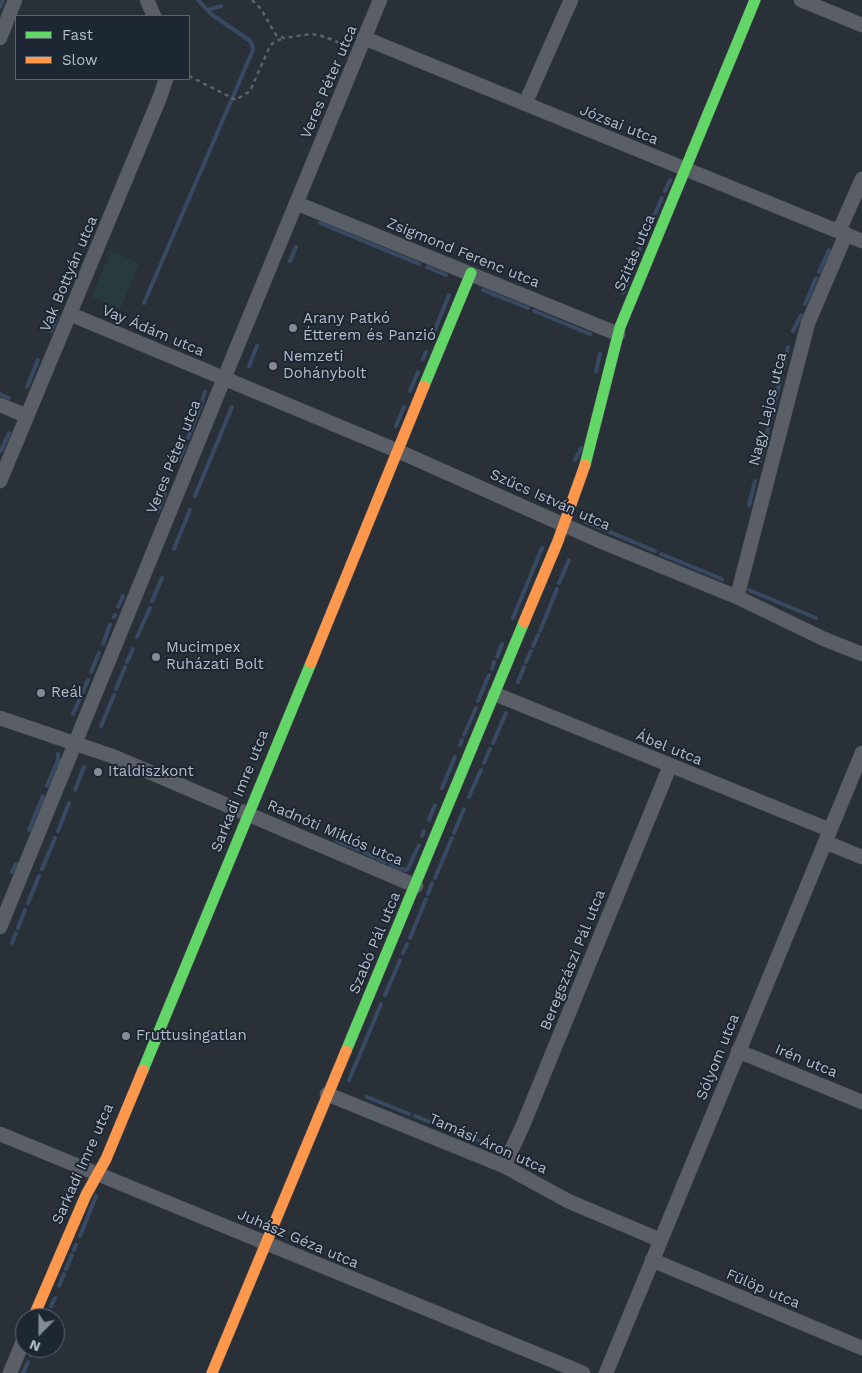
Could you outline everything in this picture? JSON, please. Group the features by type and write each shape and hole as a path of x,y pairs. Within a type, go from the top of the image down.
{"street":[{"path":"0,38 15,0"},
{"path":"147,0 154,15"},
{"name":"Veres Péter utca","path":"0,926 380,0"},
{"path":"525,104 571,0"},
{"name":"Szitás utca","path":"565,525 588,460 618,334 755,0"},
{"path":"801,0 862,25"},
{"name":"Józsai utca","path":"364,38 862,241"},
{"name":"Vak Bottyán utca","path":"0,481 166,80"},
{"name":"Nagy Lajos utca","path":"737,597 808,323 862,179"},
{"name":"Zsigmond Ferenc utca","path":"296,203 618,334"},
{"name":"Sarkadi Imre utca","path":"37,1308 86,1195 106,1159 471,273"},
{"name":"Vay Ádám utca","path":"70,314 224,378"},
{"name":"Szűcs István utca","path":"224,378 398,450 565,525 737,597 824,639 862,654"},
{"path":"0,405 27,416"},
{"name":"Szabó Pál utca","path":"212,1373 565,525"},
{"name":"Ábel utca","path":"495,694 670,766 828,836 862,857"},
{"name":"Radnóti Miklós utca","path":"0,718 118,758 416,886"},
{"name":"Sólyom utca","path":"606,1373 862,753"},
{"name":"Beregszászi Pál utca","path":"504,1166 670,766"},
{"name":"Irén utca","path":"738,1051 862,1102"},
{"name":"Tamási Áron utca","path":"327,1094 504,1166 568,1201 660,1240"},
{"name":"Juhász Géza utca","path":"0,1134 583,1373"},
{"name":"Fülöp utca","path":"652,1260 862,1348"},
{"path":"10,1373 16,1358"}],"path":[{"path":"252,0 261,9 276,35 284,38"},
{"path":"274,42 284,38 311,34 320,35 343,44"},
{"path":"190,77 236,100 250,91 276,35"}],"green space":[{"path":"111,251 139,263 120,309 91,297"}],"waterway":[{"path":"0,7 3,0"},
{"path":"144,303 253,50 249,40 211,14 198,0"},
{"path":"207,10 221,6"},
{"path":"665,191 670,180"},
{"path":"637,255 662,198"},
{"path":"320,223 419,264"},
{"path":"290,261 296,247"},
{"path":"819,272 829,250"},
{"path":"629,276 634,262"},
{"path":"427,267 446,275"},
{"path":"810,293 816,278"},
{"path":"623,293 628,281"},
{"path":"483,290 528,308"},
{"path":"432,337 449,295"},
{"path":"805,304 809,295"},
{"path":"534,311 590,334"},
{"path":"793,331 801,315"},
{"path":"51,331 57,316"},
{"path":"249,366 257,346"},
{"path":"774,406 788,347"},
{"path":"423,359 426,352"},
{"path":"596,371 600,354"},
{"path":"27,387 38,360"},
{"path":"410,391 418,372"},
{"path":"188,438 205,392"},
{"path":"0,394 9,398"},
{"path":"195,496 232,407"},
{"path":"396,426 404,407"},
{"path":"760,461 772,413"},
{"path":"1,451 9,433"},
{"path":"179,460 185,446"},
{"path":"575,460 581,448"},
{"path":"749,505 755,481"},
{"path":"158,511 165,494"},
{"path":"174,549 190,510"},
{"path":"586,522 655,551"},
{"path":"513,618 542,548"},
{"path":"661,554 722,579"},
{"path":"559,583 569,560"},
{"path":"152,601 162,578"},
{"path":"540,631 557,589"},
{"path":"749,590 816,618"},
{"path":"118,607 123,596"},
{"path":"137,637 150,608"},
{"path":"103,644 110,625"},
{"path":"533,646 538,635"},
{"path":"497,657 502,644"},
{"path":"127,662 133,649"},
{"path":"526,662 531,651"},
{"path":"91,672 99,653"},
{"path":"492,669 494,662"},
{"path":"116,689 125,667"},
{"path":"518,682 524,667"},
{"path":"478,701 489,675"},
{"path":"73,714 88,680"},
{"path":"101,726 114,695"},
{"path":"464,735 476,708"},
{"path":"493,743 506,713"},
{"path":"460,745 462,740"},
{"path":"484,763 490,749"},
{"path":"47,786 58,760 58,754"},
{"path":"442,788 455,757"},
{"path":"75,790 84,767"},
{"path":"469,797 481,770"},
{"path":"29,830 43,796"},
{"path":"58,831 69,803"},
{"path":"429,820 435,805"},
{"path":"454,833 464,809"},
{"path":"422,836 424,831"},
{"path":"42,869 55,838"},
{"path":"435,878 452,838"},
{"path":"337,841 348,846"},
{"path":"401,869 408,869 419,845"},
{"path":"352,847 358,850"},
{"path":"364,852 374,857"},
{"path":"378,859 385,862"},
{"path":"12,872 16,864"},
{"path":"390,864 399,868"},
{"path":"28,903 39,876"},
{"path":"428,894 432,883"},
{"path":"410,938 426,899"},
{"path":"18,928 25,910"},
{"path":"12,943 16,933"},
{"path":"403,953 407,944"},
{"path":"385,995 400,960"},
{"path":"349,1080 381,1004"},
{"path":"367,1097 409,1114"},
{"path":"415,1116 458,1133"},
{"path":"464,1135 496,1148"},
{"path":"80,1236 96,1196"},
{"path":"74,1250 76,1245"},
{"path":"66,1269 72,1255"},
{"path":"59,1286 64,1274"},
{"path":"51,1306 55,1298"},
{"path":"23,1373 28,1362"}],"traffic: fast":[{"path":"585,465 620,327 755,0"},
{"path":"424,386 471,273"},
{"path":"346,1051 524,622"},
{"path":"143,1070 311,663"}],"traffic: slow":[{"path":"311,663 424,386"},
{"path":"524,622 558,541 585,465"},
{"path":"212,1373 346,1051"},
{"path":"37,1308 86,1195 106,1159 143,1070"}],"place":[{"name":"Arany Patkó Étterem és Panzió","path":"293,328"},
{"name":"Nemzeti Dohánybolt","path":"273,366"},
{"name":"Mucimpex Ruházati Bolt","path":"156,657"},
{"name":"Reál","path":"41,693"},
{"name":"Italdiszkont","path":"98,772"},
{"name":"Fruttusingatlan","path":"126,1036"}]}
